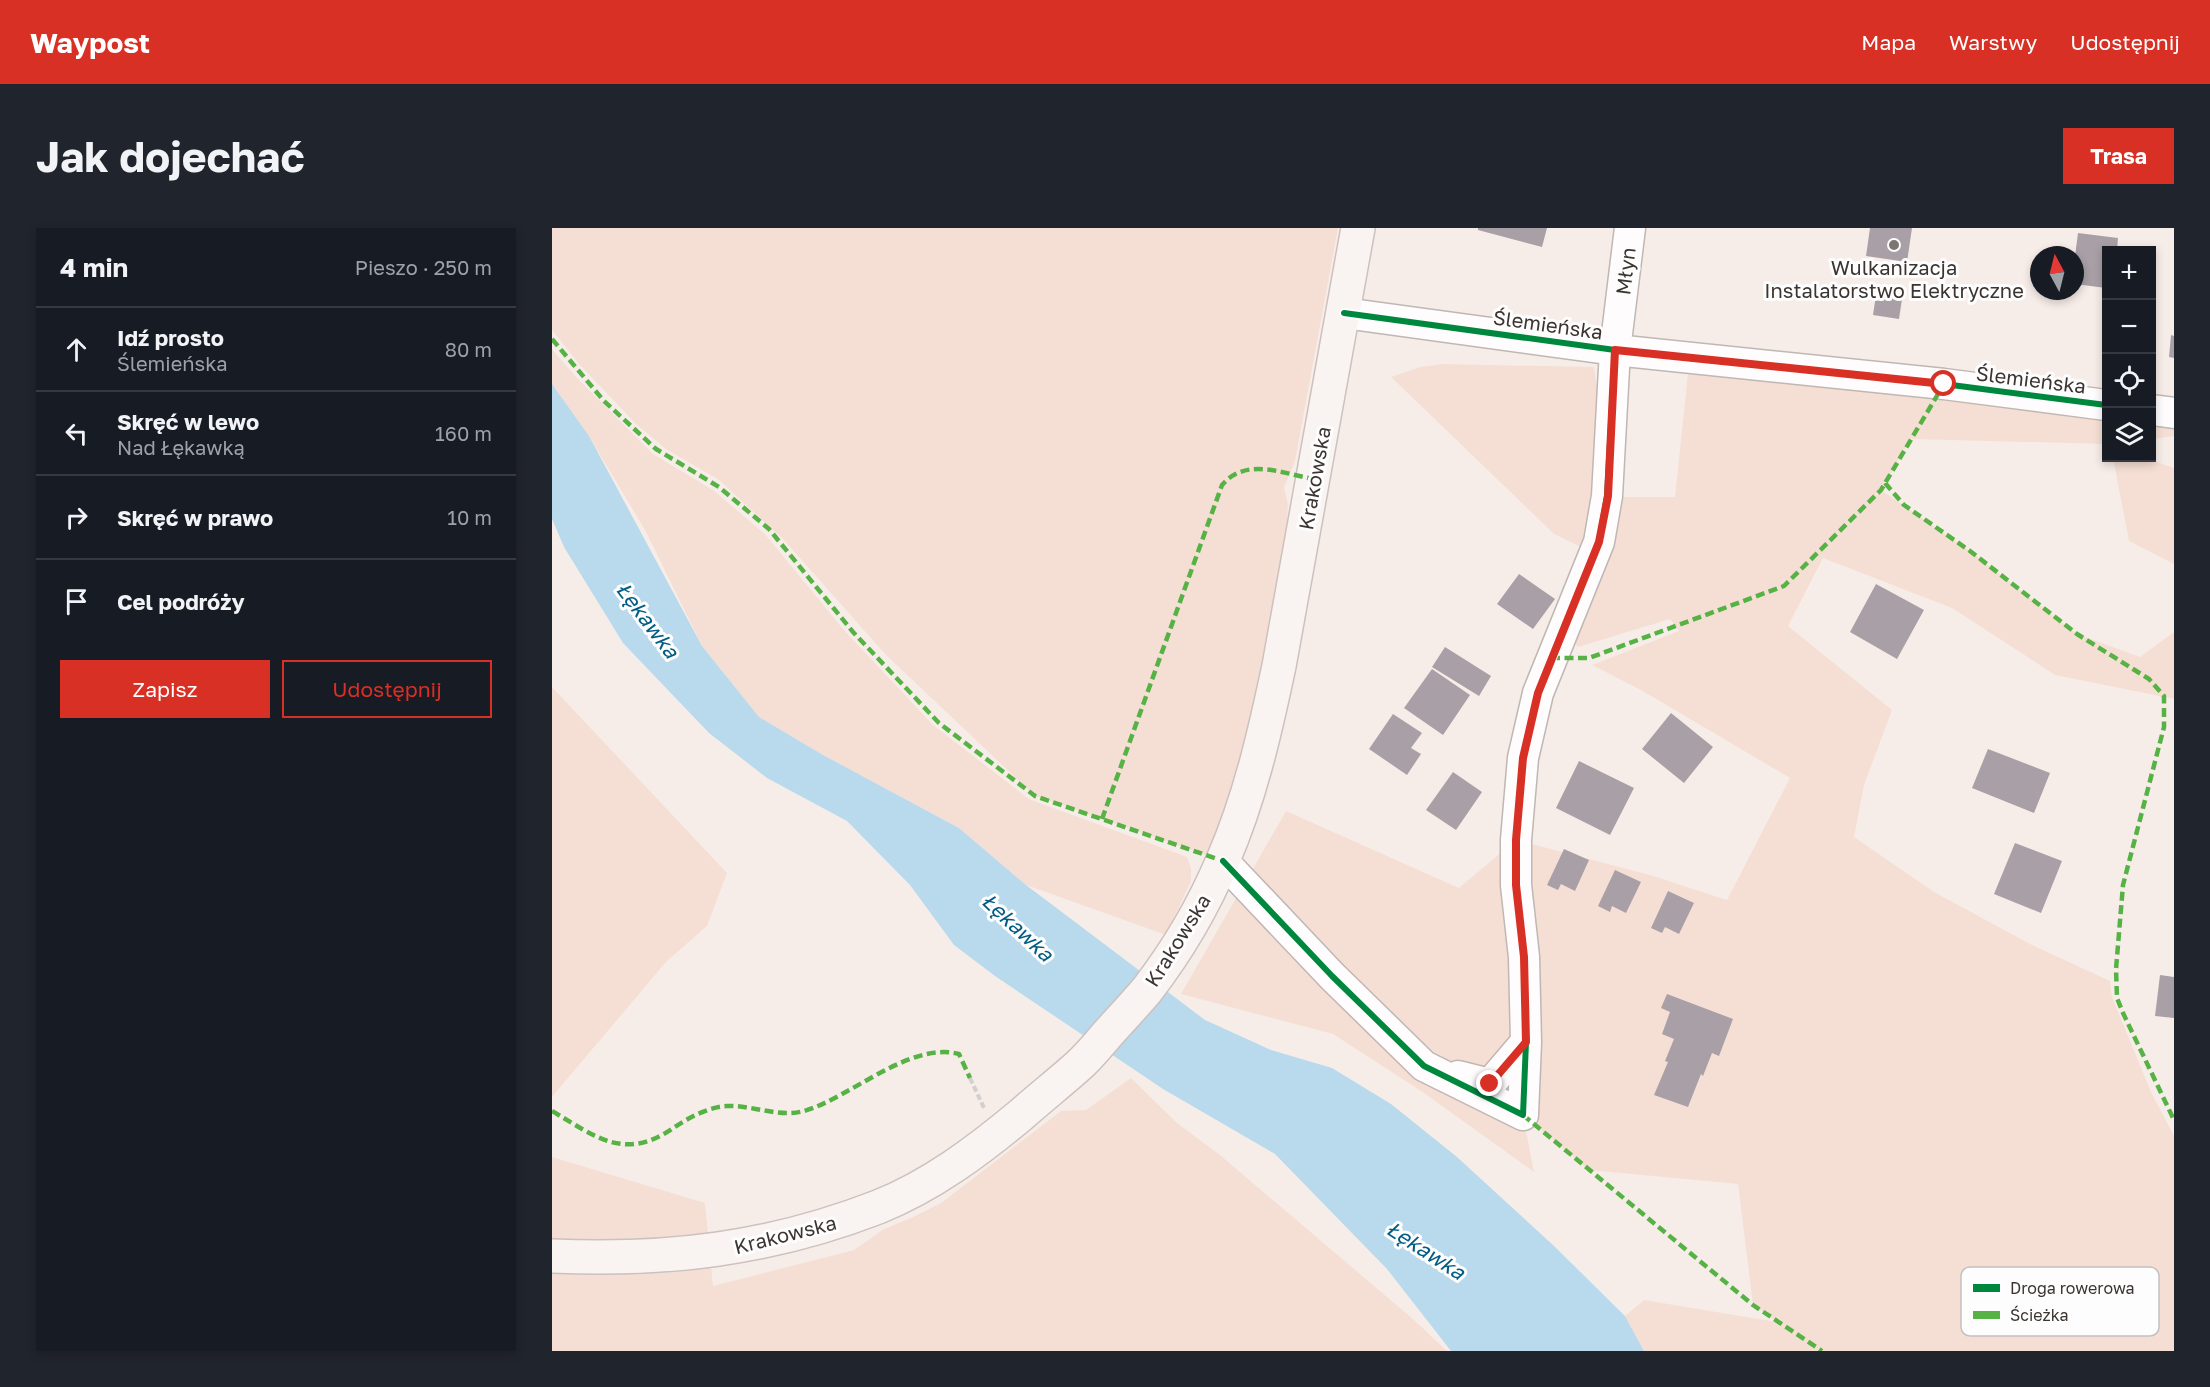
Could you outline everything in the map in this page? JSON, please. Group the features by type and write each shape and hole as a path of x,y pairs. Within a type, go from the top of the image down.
{"main road":[{"name":"Krakowska","path":"552,1256 675,1256 756,1243 828,1225 881,1206 919,1187 961,1161 996,1120 1079,1065 1147,990 1181,940 1223,861 1237,826 1266,730 1358,228"}],"street":[{"name":"Młyn","path":"1424,1066 1523,1115 1526,1042 1524,957 1516,885 1516,840 1523,758 1538,693 1599,542 1608,496 1615,350 1630,228"},
{"name":"Ślemieńska","path":"1344,313 1615,350 1944,384 2102,404"},
{"path":"2156,410 2174,412"},
{"path":"1223,861 1332,976 1424,1066 1490,1084 1526,1042"}],"path":[{"path":"970,1078 996,1120"}],"shaded area":[{"path":"552,228 1338,228 1295,461 1284,487 1288,504 1279,666 1223,861 1035,796 886,655 783,539 719,480 666,449 637,425 579,364 552,330"},
{"path":"552,349 577,378 653,454 713,490 765,534 843,629 933,725 1029,799 1187,857 1191,869 1191,881 1166,935 1026,885 959,828 823,755 759,717 702,646 645,530 589,436 552,384"},
{"path":"1443,364 1594,367 1601,413 1596,523 1585,549 1554,534 1391,377 1420,367"},
{"path":"1688,373 1944,384 2102,404 2102,444 1911,439 1885,483 1869,502 1881,490 1970,551 2077,634 2140,657 2174,632 2174,699 2055,675 1952,608 1823,558 1788,626 1892,710 1864,785 1854,837 1934,892 2032,945 2110,981 2112,997 2151,1092 2174,1136 2174,1351 1644,1351 1625,1316 1644,1300 1777,1322 1753,1305 1738,1184 1589,1170 1523,1115 1534,1172 1421,1091 1333,1034 1181,994 1286,811 1459,888 1516,840 1650,875 1727,900 1790,778 1641,690 1592,665 1679,631 1670,619 1578,647 1568,637 1617,497 1675,497"},
{"path":"2156,411 2174,413 2174,436 2156,438"},
{"path":"2114,462 2156,462 2174,468 2174,564 2129,541"},
{"path":"552,687 727,873 707,926 666,962 552,1097"},
{"path":"1131,1078 1177,1123 1220,1155 1413,1319 1447,1351 552,1351 552,1157 705,1203 713,1286 854,1250 884,1229 941,1203 1061,1111 1086,1110"}],"water":[{"name":"Łękawka","path":"552,384 589,436 702,646 759,717 823,755 959,828 1026,885 1205,1020 1271,1050 1332,1068 1391,1104 1457,1157 1553,1245 1625,1316 1644,1351 1451,1351 1387,1269 1275,1154 1163,1089 995,976 954,945 910,885 847,821 767,778 709,733 623,643 564,547 552,519"}],"building":[{"path":"1478,228 1547,228 1542,247 1478,230"},
{"path":"1870,228 1912,228 1907,262 1866,256"},
{"path":"2078,233 2118,238 2117,246 2102,246 2102,287 2084,285 2084,246 2076,246"},
{"path":"1876,295 1902,299 1899,319 1873,315"},
{"path":"2171,335 2174,336 2174,358 2169,357"},
{"path":"1519,574 1555,599 1533,629 1497,604"},
{"path":"1876,584 1924,610 1897,659 1850,632"},
{"path":"1445,647 1491,676 1479,696 1432,667"},
{"path":"1432,669 1470,695 1443,735 1404,708"},
{"path":"1671,713 1713,747 1684,783 1642,749"},
{"path":"1393,714 1422,733 1411,748 1421,754 1407,775 1369,749"},
{"path":"1988,749 2050,773 2034,813 1972,788"},
{"path":"1579,761 1634,788 1610,835 1556,808"},
{"path":"1453,772 1482,792 1456,830 1426,810"},
{"path":"2015,843 2062,861 2041,913 1994,894"},
{"path":"1564,849 1589,860 1575,891 1561,884 1558,890 1547,885"},
{"path":"1615,870 1641,882 1626,913 1612,906 1610,912 1598,906"},
{"path":"1668,891 1694,903 1679,934 1665,927 1662,933 1651,928"},
{"path":"2160,975 2174,977 2174,1018 2155,1016"},
{"path":"1667,994 1733,1019 1719,1056 1712,1053 1688,1107 1654,1095 1668,1062 1665,1061 1674,1039 1662,1034 1670,1012 1661,1008"}],"marked path":[{"path":"552,339 604,401 656,449 719,487 769,529 853,632 939,723 1035,796 1223,861"},
{"path":"1551,658 1589,658 1784,586 1881,490 1944,384"},
{"path":"1102,819 1222,485 1231,476 1253,469 1265,469 1313,479"},
{"path":"1885,483 1904,505 1970,551 2077,634 2149,679 2164,696 2164,727 2123,885 2116,969 2117,998 2174,1120"},
{"path":"552,1111 610,1142 639,1143 655,1138 713,1108 737,1106 785,1113 804,1111 841,1095 901,1063 940,1052 959,1054 970,1078"},
{"path":"1523,1115 1753,1305 1822,1351"}],"cycle path":[{"path":"1344,313 1615,350 1944,384 2102,404"},
{"path":"1223,861 1332,976 1424,1066 1523,1115 1526,1042 1524,957 1516,885 1516,840 1523,758 1538,693 1599,542 1607,496 1615,350"}],"place":[{"name":"Wulkanizacja Instalatorstwo Elektryczne","path":"1894,245"}],"route":[{"path":"1490,1084 1526,1042 1524,957 1516,885 1516,840 1523,758 1538,693 1557,641 1599,542 1608,496 1615,350 1944,384"}]}
